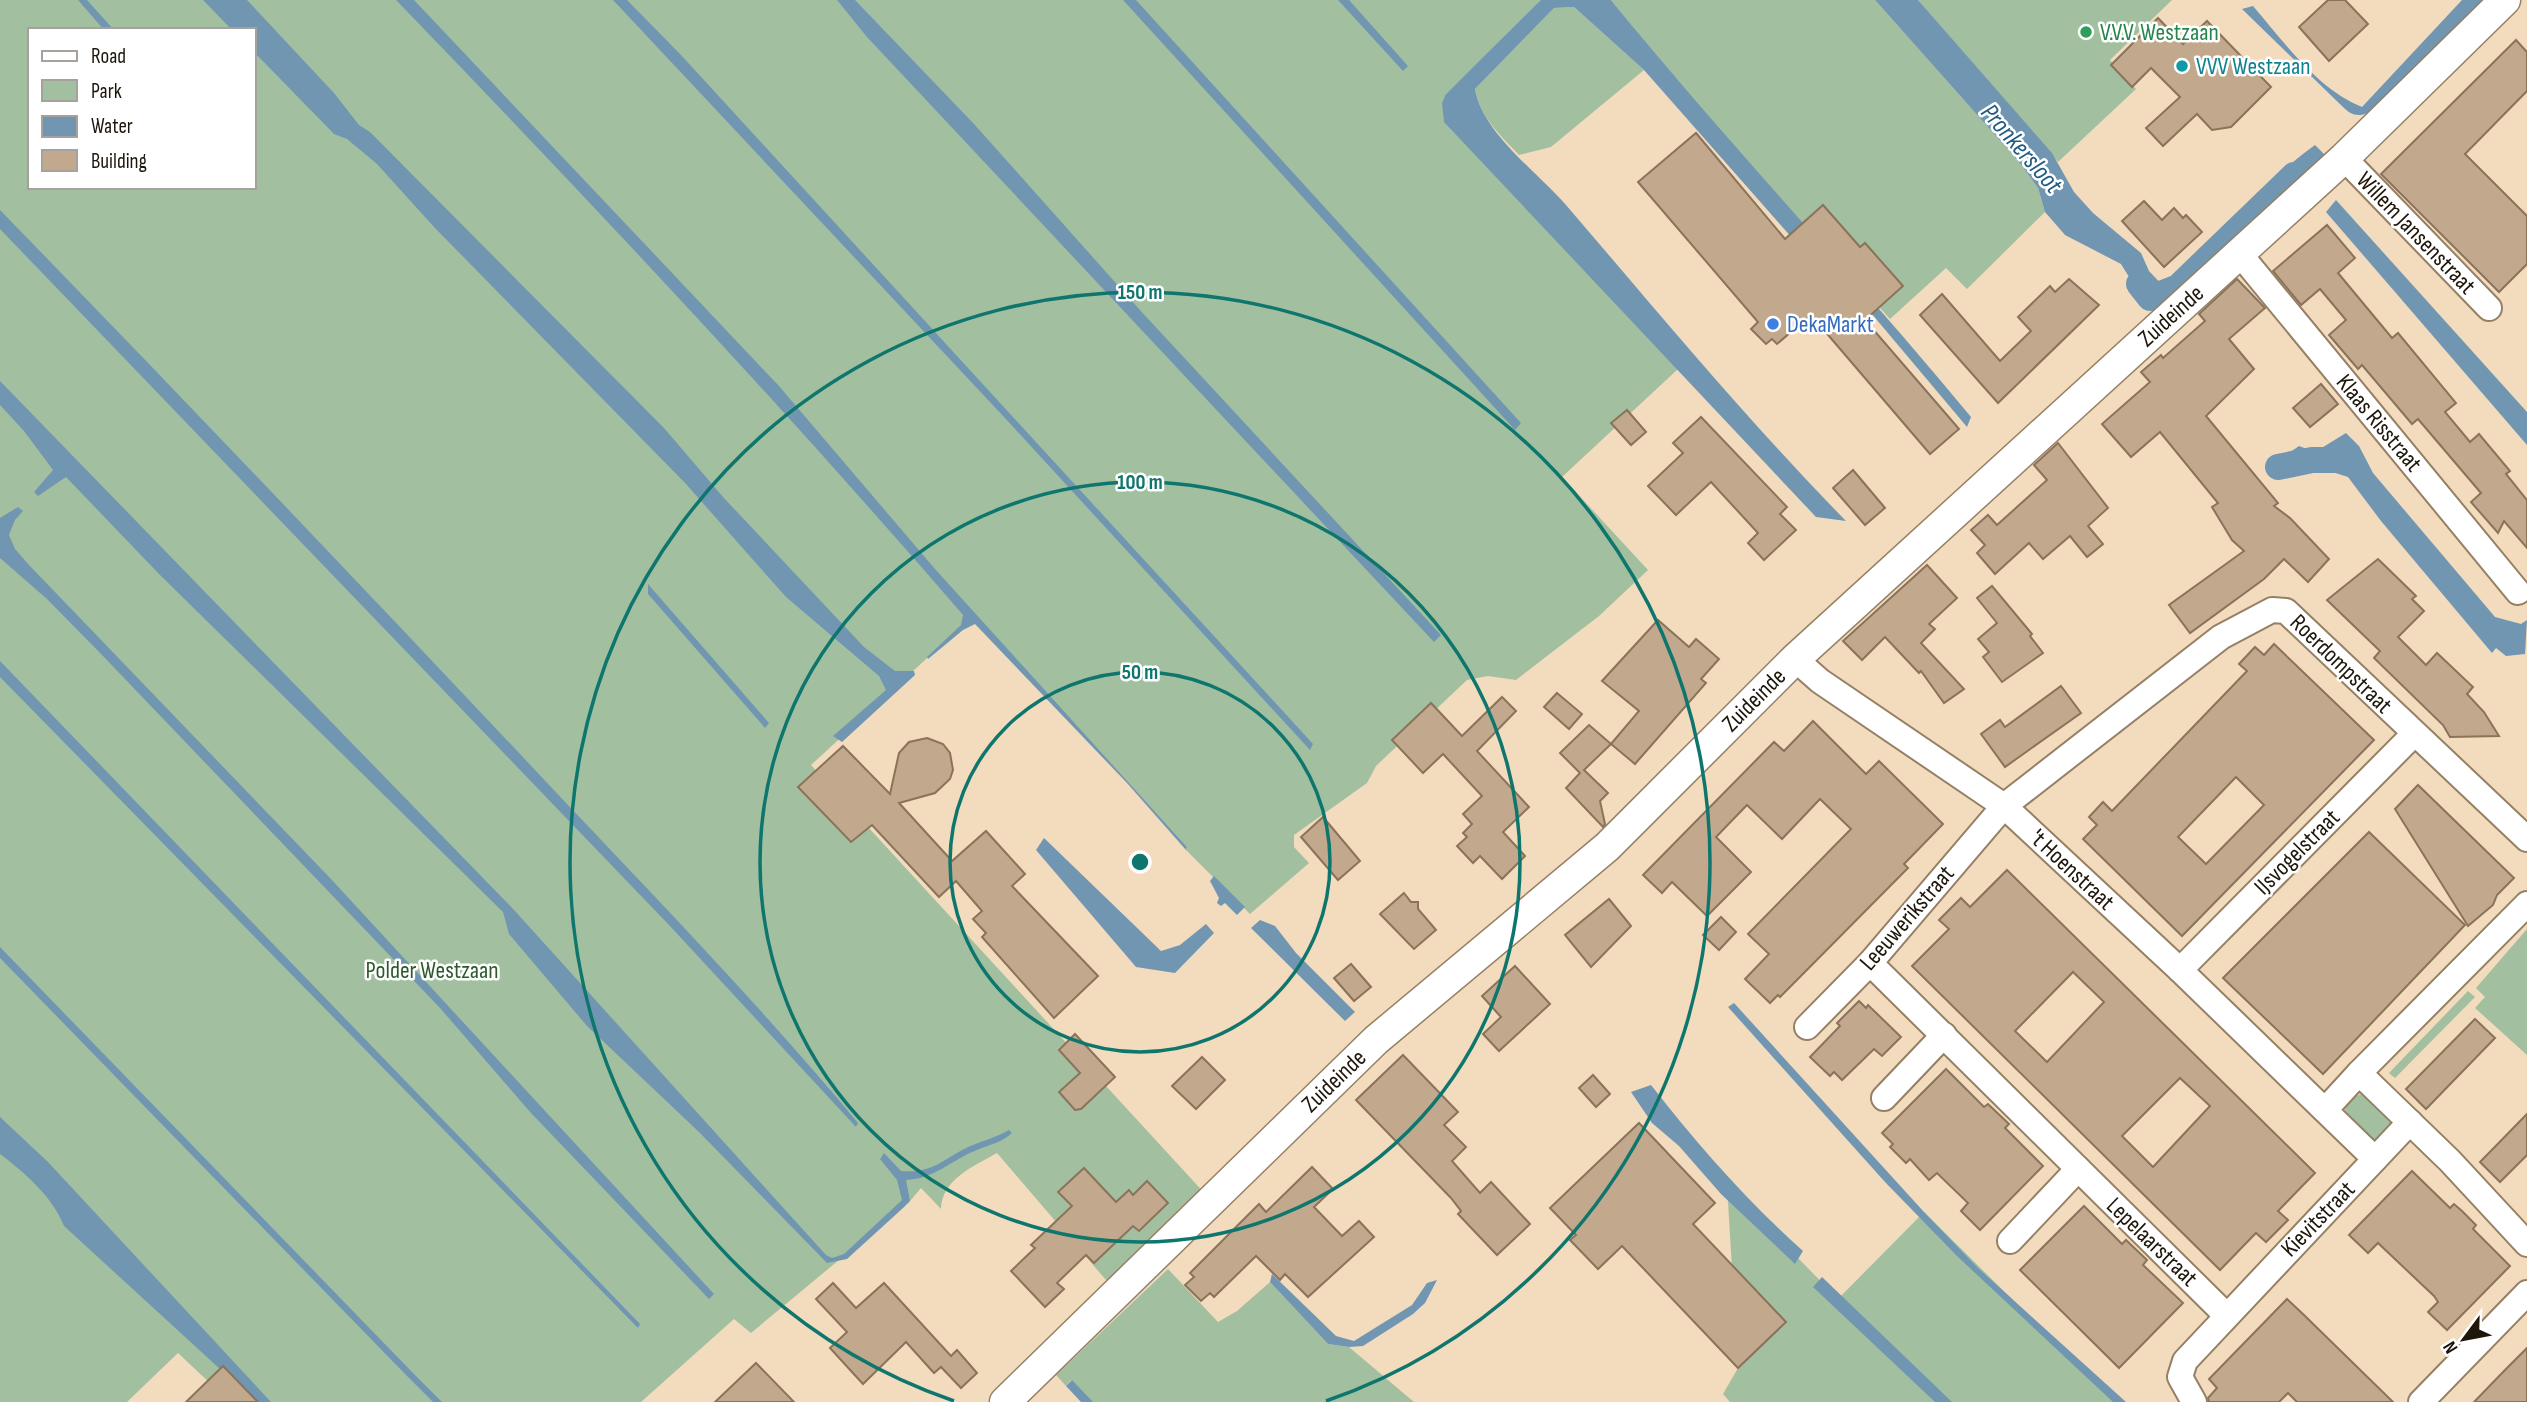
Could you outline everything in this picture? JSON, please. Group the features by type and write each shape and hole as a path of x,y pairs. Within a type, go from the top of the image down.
{"street":[{"name":"Zuideinde","path":"1005,1402 1376,1040 1607,847 1796,659 2344,158 2505,0"},
{"name":"Willem Jansenstraat","path":"2344,158 2488,308"},
{"name":"Klaas Risstraat","path":"2239,253 2518,592"},
{"name":"Roerdompstraat","path":"2004,806 2221,637 2272,610 2286,611 2527,839"},
{"name":"'t Hoenstraat","path":"1796,659 1820,681 2004,806 2180,970 2375,1159"},
{"name":"IJsvogelstraat","path":"2180,970 2414,734"},
{"name":"Leeuwerikstraat","path":"1807,1027 1870,962 2004,806"},
{"path":"2325,1110 2527,904"},
{"name":"Lepelaarstraat","path":"1870,962 2226,1315"},
{"path":"1884,1098 1944,1035"},
{"path":"2359,1073 2527,1244"},
{"name":"Kievitstraat","path":"2194,1402 2180,1377 2185,1362 2226,1315 2410,1122"},
{"path":"2010,1241 2078,1169"},
{"path":"2421,1402 2527,1293"}],"green space":[{"name":"Polder Westzaan","path":"0,0 1543,0 1446,94 1678,369 1562,477 1648,570 1599,616 1516,680 1488,676 1467,680 1376,766 1367,783 1294,835 1294,847 1309,863 1250,914 1186,850 1187,847 975,614 811,765 1208,1197 1112,1287 997,1153 953,1182 947,1189 941,1209 921,1188 910,1201 751,1333 734,1319 641,1402 230,1402 178,1353 127,1402 0,1402"},
{"path":"1611,0 1875,0 2019,162 2038,188 2045,212 1967,289 1946,268 1890,319 1693,102"},
{"path":"1918,0 2172,0 2110,60 2136,89 2058,162"},
{"path":"1574,7 1644,70 1551,147 1519,155 1486,117 1475,89 1554,8"},
{"path":"2527,929 2527,1055 2475,1008 2485,997 2476,988"},
{"path":"2468,991 2475,997 2395,1078 2389,1073"},
{"path":"2363,1093 2391,1119 2395,1127 2377,1144 2345,1116 2346,1101"},
{"path":"1727,1185 1838,1299 1924,1212 2116,1402 1730,1402 1723,1394 1738,1368"},
{"path":"1168,1269 1218,1322 1237,1311 1270,1282 1328,1344 1349,1347 1414,1402 1092,1402 1071,1380 1066,1386 1056,1375"}],"water":[{"path":"78,0 87,0 112,28 102,28"},
{"path":"203,0 247,0 334,93 359,125 370,132 664,428 723,497 864,647 895,671 914,671 915,675 842,742 833,736 886,690 879,676 786,597 686,484 434,227 377,164 347,139 334,134 256,54 256,28 230,28"},
{"path":"396,0 414,0 779,386 935,569 1187,847 1186,850 1127,783 975,624 963,630 928,659 927,657 961,625 963,615 825,458 684,304"},
{"path":"613,0 627,0 681,55 1313,744 1310,750 1004,417"},
{"path":"837,0 855,0 974,124 1139,309 1441,635 1434,642 867,37"},
{"path":"1123,0 1136,0 1521,423 1515,430"},
{"path":"1338,0 1349,0 1408,66 1403,71"},
{"path":"1541,0 1611,0 1971,417 1967,427 1866,307 1838,290 1644,70 1574,7 1554,8 1475,89 1488,121 1512,151 1566,205 1738,405 1846,521 1816,517 1444,122 1442,103 1446,94"},
{"name":"Pronkersloot","path":"1875,0 1918,0 2052,153 2074,192 2093,213 2141,253 2149,271 2168,291 2185,303 2158,315 2147,306 2121,264 2065,235 2045,212 2038,188 2019,162"},
{"path":"2462,0 2484,0 2393,94 2360,115 2345,109 2242,9 2253,6 2316,77 2330,89 2362,107"},
{"path":"2315,145 2327,157 2277,200 2277,190 2283,174"},
{"path":"2336,200 2527,412 2527,445 2326,212"},
{"path":"0,210 269,489 699,944 819,1077 858,1123 856,1127 669,925 0,229"},
{"path":"0,381 515,911 826,1255 832,1258 844,1254 902,1200 897,1180 880,1159 884,1153 901,1171 923,1170 1009,1130 1012,1133 934,1173 906,1180 910,1201 847,1259 827,1263 700,1133 587,1026 509,934 503,912 160,575 66,477 38,496 34,492 53,470 24,431 0,405"},
{"path":"2346,433 2359,446 2373,473 2495,617 2521,624 2527,620 2525,654 2506,656 2496,648 2492,653 2381,521 2348,477 2301,462 2270,466 2299,446 2315,452"},
{"path":"18,507 23,511 15,520 9,535 15,549 331,879 714,1294 709,1299 531,1113 440,1008 103,656 47,599 0,558 0,518"},
{"path":"648,584 769,723 765,728 648,594"},
{"path":"0,661 640,1324 638,1328 0,677"},
{"path":"1044,838 1161,951 1180,945 1206,924 1214,933 1175,973 1136,967 1036,850"},
{"path":"1214,876 1245,907 1237,915 1225,903 1221,906 1217,903 1219,898 1210,881"},
{"path":"1260,920 1275,926 1296,953 1355,1012 1345,1021 1251,928"},
{"path":"0,947 442,1402 433,1402 407,1376 0,958"},
{"path":"1734,1003 1978,1268 2126,1402 2113,1402 1957,1256 1885,1182 1728,1007"},
{"path":"1651,1085 1723,1171 1803,1251 1795,1264 1721,1194 1679,1146 1652,1123 1631,1092"},
{"path":"0,1117 48,1162 271,1402 256,1402 64,1226 45,1195 0,1154"},
{"path":"1272,1274 1336,1336 1354,1341 1412,1305 1427,1283 1437,1280 1425,1303 1413,1314 1363,1346 1349,1347 1328,1344 1270,1282"},
{"path":"1822,1277 1952,1402 1935,1402 1813,1287"},
{"path":"1072,1380 1093,1402 1081,1402 1066,1386"}],"building":[{"path":"2328,0 2345,0 2368,24 2329,61 2299,27"},
{"name":"VVV Westzaan","path":"2158,18 2183,44 2207,21 2271,87 2231,127 2212,130 2197,114 2163,146 2146,128 2180,97 2151,68 2132,87 2111,65"},
{"path":"2516,40 2527,52 2527,91 2465,154 2527,216 2527,264 2499,292 2381,174"},
{"path":"1696,133 1785,239 1823,205 1860,247 1865,243 1903,286 1865,320 1959,429 1930,454 1811,315 1777,344 1772,339 1766,344 1751,329 1758,322 1638,182"},
{"path":"2144,201 2162,220 2174,208 2183,218 2186,215 2202,232 2164,267 2122,221"},
{"path":"2327,225 2355,258 2338,273 2392,338 2398,333 2456,403 2445,412 2470,442 2479,434 2510,471 2506,474 2527,500 2527,548 2504,521 2498,533 2471,502 2481,493 2418,419 2412,424 2362,365 2358,369 2329,335 2346,320 2320,289 2301,305 2273,271"},
{"path":"2069,279 2099,305 1998,403 1920,315 1942,294 2000,361 2031,331 2018,317 2050,286 2055,292"},
{"path":"2237,279 2265,308 2229,339 2254,369 2206,416 2278,503 2274,506 2290,518 2329,559 2308,582 2284,559 2264,579 2190,633 2169,605 2244,551 2232,540 2212,507 2218,503 2160,432 2131,457 2102,424 2150,382 2141,372 2161,355 2163,358 2205,321 2199,314"},
{"path":"2321,384 2338,404 2310,427 2293,408"},
{"path":"1627,410 1646,432 1631,445 1611,423"},
{"path":"1701,417 1787,507 1780,514 1796,530 1764,560 1748,543 1758,533 1711,482 1676,515 1648,486 1683,453 1673,443"},
{"path":"2058,443 2108,508 2088,526 2103,544 2087,557 2070,536 2043,559 2029,543 1995,574 1977,553 1985,545 1971,530 1988,515 1997,525 2047,480 2034,465"},
{"path":"1853,470 1885,508 1865,525 1833,488"},
{"path":"2378,559 2416,596 2412,599 2424,611 2398,637 2426,665 2437,653 2473,687 2467,694 2484,712 2499,736 2450,737 2443,725 2374,658 2380,651 2327,600"},
{"path":"1927,565 1957,598 1929,624 1935,629 1921,643 1964,689 1944,703 1921,671 1919,673 1885,637 1862,660 1843,641"},
{"path":"1992,586 2032,634 2030,636 2043,653 2002,682 1983,657 1989,652 1978,639 1997,623 1977,598"},
{"path":"1658,620 1689,647 1696,639 1719,659 1701,679 1706,683 1635,764 1611,744 1639,711 1602,681"},
{"path":"2274,644 2374,740 2182,936 2083,839 2097,825 2089,817 2103,802 2112,811 2247,671 2239,664 2255,647 2264,655","holes":["2236,777 2264,805 2206,864 2178,837"]},
{"path":"2061,686 2081,713 2005,767 1981,734 2000,720 2005,727"},
{"path":"1557,693 1582,714 1569,729 1544,707"},
{"path":"1502,697 1516,711 1477,751 1529,807 1503,832 1525,856 1502,879 1480,856 1473,863 1457,846 1467,837 1463,833 1472,824 1463,814 1482,796 1443,754 1423,773 1392,740 1431,703 1462,736"},
{"path":"1813,721 1866,774 1879,761 1943,824 1904,864 1908,868 1780,997 1778,995 1770,1003 1745,979 1769,954 1748,934 1851,829 1820,799 1782,839 1747,805 1716,837 1751,872 1707,916 1672,882 1662,893 1643,875 1774,742 1784,751"},
{"path":"1589,725 1611,744 1584,770 1608,793 1600,801 1605,824 1603,827 1566,788 1580,773 1560,753"},
{"path":"927,738 943,744 950,753 953,770 950,779 935,793 899,803 952,861 986,831 1025,874 1012,886 1098,976 1054,1018 982,937 986,933 973,919 982,911 956,881 939,897 872,825 851,842 798,787 843,746 890,794 899,753 909,742"},
{"path":"2418,785 2514,878 2497,895 2493,905 2468,926 2395,809"},
{"path":"1323,817 1360,861 1338,880 1301,837"},
{"path":"2369,832 2465,925 2323,1074 2223,978"},
{"path":"2007,870 2315,1173 2278,1211 2288,1220 2266,1242 2256,1233 2220,1270 1912,966 1949,929 1939,920 1961,898 1970,907","holes":["2073,972 2104,1002 2047,1062 2015,1031","2180,1078 2210,1106 2153,1167 2122,1136"]},
{"path":"1404,893 1411,902 1418,902 1418,909 1436,930 1414,949 1380,914"},
{"path":"1609,899 1631,926 1591,967 1565,935"},
{"path":"1721,917 1736,932 1719,950 1703,935"},
{"path":"1351,964 1371,987 1354,1001 1334,978"},
{"path":"1515,966 1550,1004 1499,1051 1483,1034 1501,1017 1482,996"},
{"path":"1859,1001 1866,1008 1868,1005 1901,1037 1882,1056 1874,1049 1842,1080 1834,1072 1830,1076 1810,1057 1840,1026 1837,1023"},
{"path":"2475,1019 2495,1038 2426,1109 2406,1089"},
{"path":"1075,1034 1115,1077 1081,1109 1075,1110 1059,1092 1080,1073 1059,1050"},
{"path":"1403,1055 1458,1112 1444,1125 1466,1147 1452,1161 1480,1193 1491,1182 1530,1224 1497,1255 1458,1214 1461,1211 1451,1198 1356,1100"},
{"path":"1202,1057 1225,1080 1196,1109 1172,1086"},
{"path":"1946,1069 1984,1107 1988,1104 2009,1124 2005,1128 2043,1166 1980,1230 1961,1211 1968,1203 1937,1173 1929,1180 1910,1159 1906,1163 1890,1147 1893,1144 1882,1133"},
{"path":"1593,1075 1610,1094 1596,1107 1579,1088"},
{"path":"2527,1114 2527,1155 2500,1182 2480,1162"},
{"path":"1639,1123 1715,1203 1693,1224 1786,1322 1738,1368 1622,1246 1598,1269 1570,1240 1576,1235 1550,1208"},
{"path":"1312,1167 1333,1189 1314,1207 1342,1236 1359,1221 1374,1237 1308,1297 1285,1274 1280,1280 1256,1256 1214,1297 1210,1293 1201,1301 1185,1285 1194,1277 1190,1273 1259,1204 1266,1212"},
{"path":"1084,1168 1116,1202 1129,1190 1133,1195 1147,1181 1168,1203 1139,1231 1133,1226 1094,1263 1086,1255 1057,1283 1064,1289 1045,1307 1011,1271 1035,1248 1031,1245 1072,1206 1058,1192"},
{"path":"2412,1171 2450,1208 2454,1204 2462,1211 2476,1225 2473,1229 2510,1266 2447,1330 2428,1312 2438,1302 2434,1296 2378,1243 2368,1253 2349,1235"},
{"path":"2084,1206 2122,1244 2126,1240 2147,1260 2143,1265 2183,1303 2119,1368 2020,1270"},
{"path":"833,1283 856,1308 884,1283 951,1356 957,1350 977,1373 961,1388 941,1367 934,1373 906,1342 863,1384 830,1348 847,1332 816,1299"},
{"path":"2287,1299 2393,1402 2297,1402 2288,1393 2279,1402 2209,1402 2208,1398 2217,1388 2209,1379"},
{"path":"2527,1348 2527,1402 2474,1402 2505,1370"},
{"path":"756,1363 794,1402 715,1402"},
{"path":"223,1366 258,1402 186,1402"}],"waterway":[{"path":"2139,284 2150,298 2178,287 2294,175 2301,180"},
{"path":"2278,467 2312,460 2334,460"}],"place":[{"name":"V.V.V. Westzaan","path":"2086,32"},
{"name":"VVV Westzaan","path":"2182,66"},
{"name":"DekaMarkt","path":"1773,324"}]}
